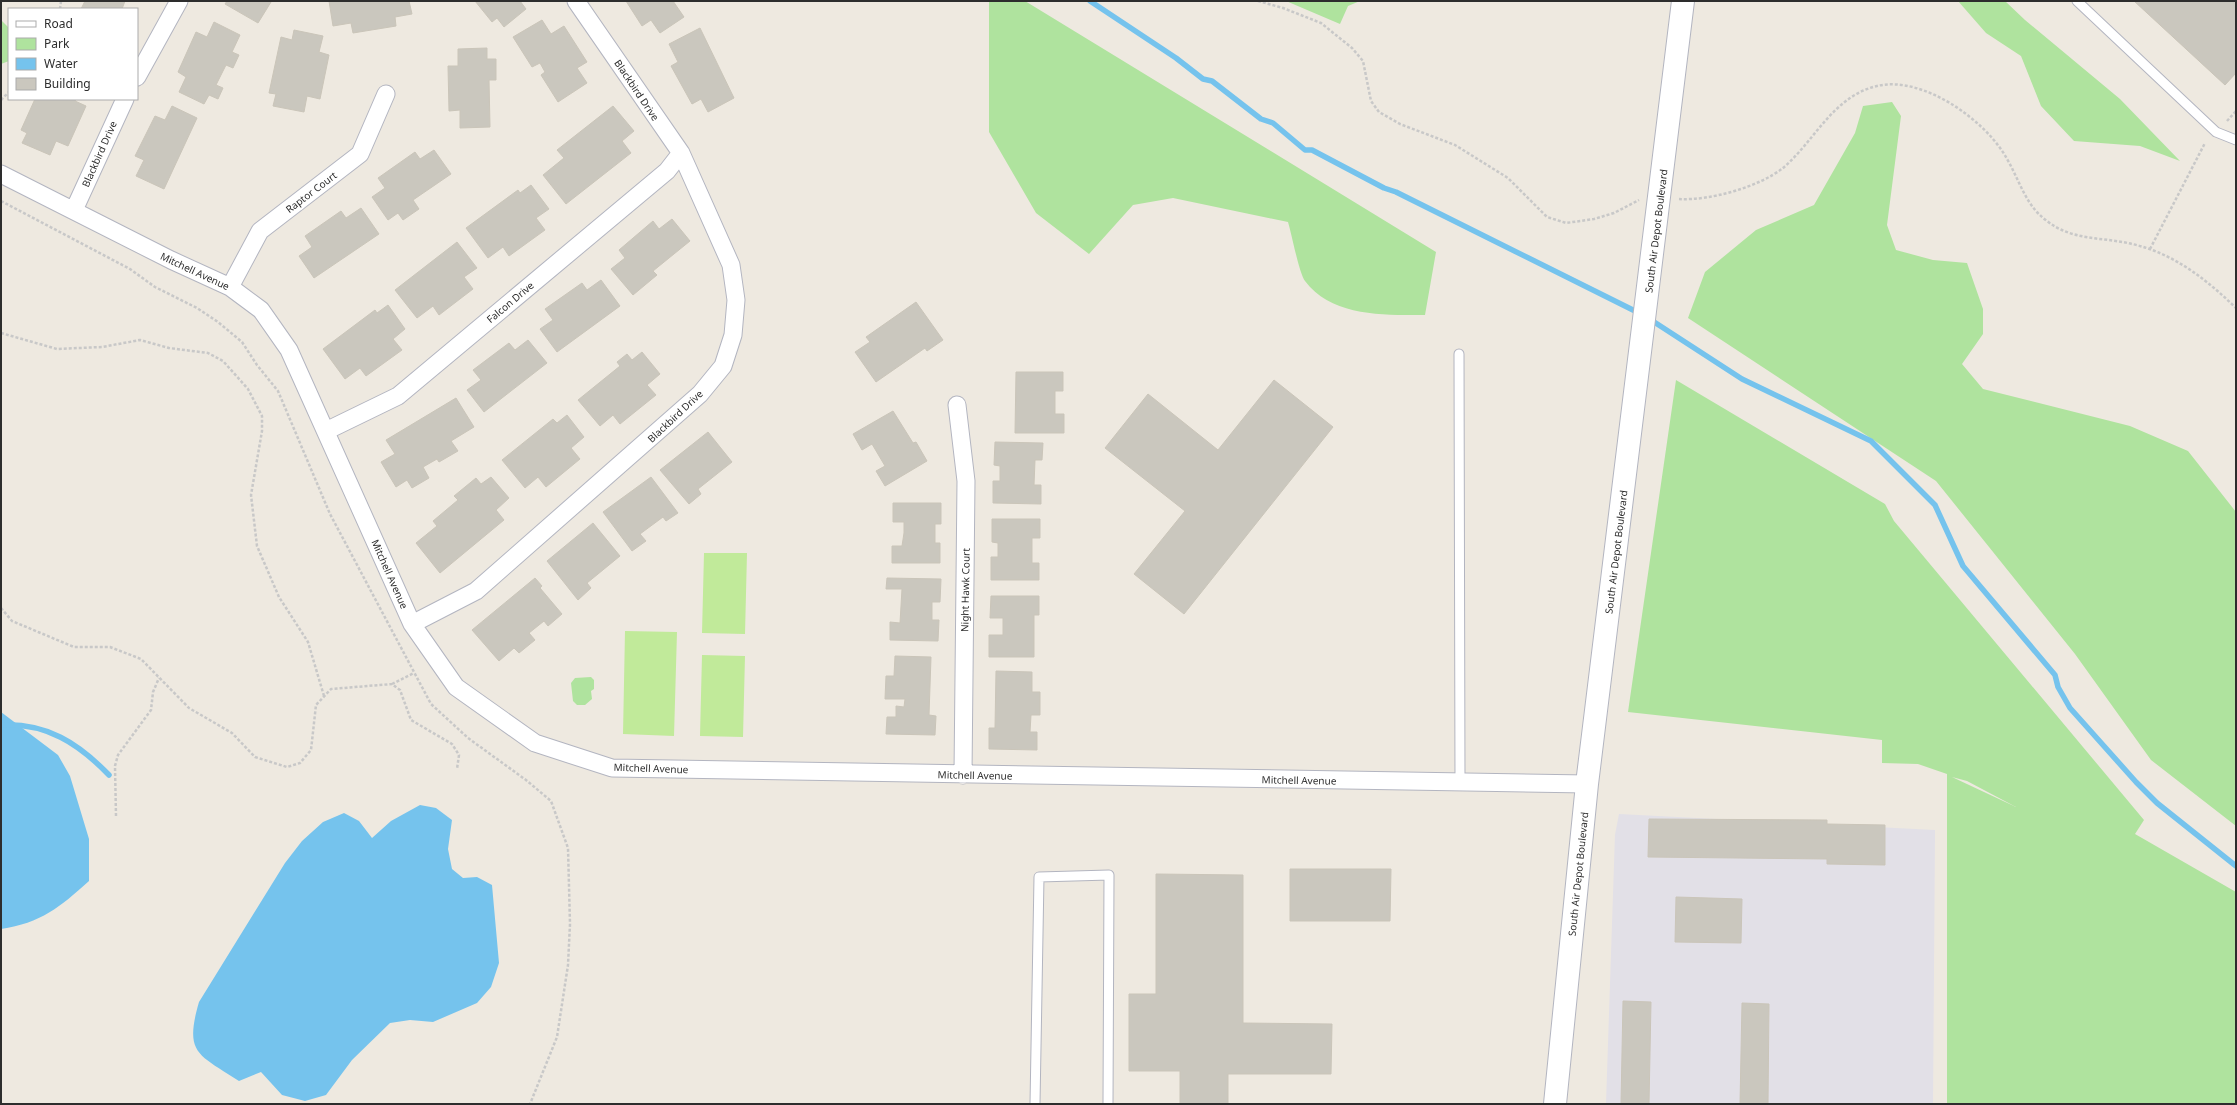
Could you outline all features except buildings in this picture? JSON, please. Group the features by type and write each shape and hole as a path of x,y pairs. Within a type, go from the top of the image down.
{"street":[{"path":"138,75 179,1"},
{"name":"Blackbird Drive","path":"412,624 476,591 694,399 723,366 733,335 736,300 730,265 680,153 576,1"},
{"name":"South Air Depot Boulevard","path":"1555,1104 1587,784 1649,291 1683,1"},
{"name":"Raptor Court","path":"230,287 260,231 360,154 386,94"},
{"name":"Blackbird Drive","path":"74,210 125,100"},
{"name":"Falcon Drive","path":"326,431 398,396 667,171 680,153"},
{"name":"Mitchell Avenue","path":"1,174 171,260 230,287 261,310 289,350 412,624 456,687 535,743 612,768 963,775 1587,784"},
{"name":"Night Hawk Court","path":"957,405 966,481 963,775"}],"lane":[{"path":"2077,1 2216,132 2236,140"},
{"path":"1459,354 1460,783"},
{"path":"1036,1104 1039,877 1108,875 1108,1104"}],"path":[{"path":"1258,1 1283,8 1321,23 1352,48 1363,61 1371,101 1379,112 1400,124 1455,145 1508,178 1547,217 1566,223 1594,219 1614,213 1641,198 1687,199 1707,196 1761,181 1782,168 1824,122 1854,95 1877,86 1899,84 1941,98 1983,128 1998,143 2008,159 2024,196 2048,222 2067,232 2084,237 2109,239 2150,249 2196,272 2236,308"},
{"path":"2226,122 2236,111"},
{"path":"2150,249 2205,143"},
{"path":"1,201 130,269 155,287 197,308 218,322 242,342 257,365 278,391 330,514 431,704 468,738 526,780 551,801 568,848 570,924 568,965 557,1037 530,1104"},
{"path":"1,333 57,349 102,347 140,340 169,348 208,353 223,361 248,389 262,416 262,432 251,495 257,546 279,597 308,642 324,696"},
{"path":"1,608 12,621 74,647 110,647 141,659 189,708 232,733 255,756 287,767 300,763 311,750 316,705 331,689 392,684 414,673"},
{"path":"116,816 115,766 118,755 151,710 152,692 159,678"},
{"path":"392,684 400,690 411,720 452,744 459,755 457,769"}],"shaded area":[{"path":"1619,814 1935,830 1933,1104 1606,1104 1615,835"}],"green space":[{"path":"989,1 1025,1 1436,252 1425,315 1393,315 1360,312 1329,302 1316,293 1305,281 1298,262 1288,222 1173,198 1133,205 1089,254 1036,213 989,132"},
{"path":"1286,1 1360,1 1348,6 1340,24"},
{"path":"1958,1 2005,1 2025,20 2120,99 2180,161 2140,146 2074,141 2041,106 2021,56 1986,33"},
{"path":"1,20 8,27 8,61 1,64"},
{"path":"1892,102 1901,116 1887,225 1896,250 1933,260 1967,263 1983,309 1983,334 1962,364 1983,389 2130,426 2188,451 2236,512 2236,826 2151,760 2075,654 1936,481 1688,318 1705,272 1756,230 1814,205 1855,133 1863,106"},
{"path":"1676,380 1885,504 1894,521 2144,820 2135,834 2236,892 2236,1104 1947,1104 1947,774 1918,764 1882,763 1882,740 1628,712","holes":["1952,777 1967,781 2016,807"]},
{"path":"704,553 747,553 745,634 702,633"},
{"path":"625,631 677,632 674,736 623,734"},
{"path":"702,655 745,656 743,737 700,736"},
{"path":"591,677 594,680 594,689 591,691 592,699 585,705 577,705 573,701 571,683 575,678"}],"water":[{"path":"1,712 58,755 70,776 89,839 89,881 69,899 39,918 28,923 1,929"},
{"path":"420,805 436,808 452,820 448,849 452,869 463,878 477,877 492,885 499,963 491,987 477,1003 433,1022 410,1020 390,1023 352,1060 326,1095 305,1101 282,1095 261,1072 239,1081 204,1058 194,1043 193,1032 199,1002 285,863 302,841 323,822 344,813 359,821 372,838 391,821"}],"waterway":[{"path":"1090,1 1176,58 1203,79 1212,81 1261,119 1273,123 1305,150 1312,150 1384,188 1396,192 1639,313"},
{"path":"1648,318 1742,379 1871,441 1935,505 1963,566 2055,675 2058,687 2070,708 2136,782 2157,803 2236,866"},
{"path":"1,725 33,727 61,737 86,753 109,775"}]}
